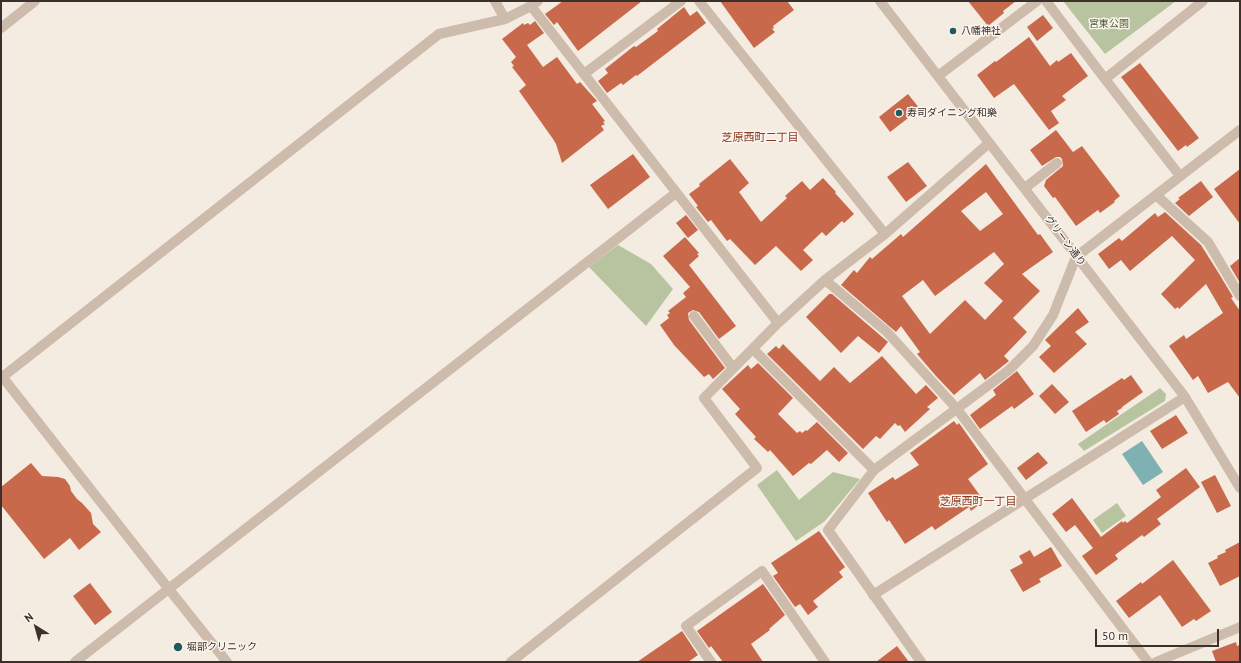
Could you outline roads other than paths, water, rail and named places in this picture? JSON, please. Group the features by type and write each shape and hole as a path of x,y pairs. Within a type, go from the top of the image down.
{"street":[{"path":"1,28 35,1"},
{"path":"495,1 505,19"},
{"path":"584,74 681,1"},
{"path":"699,1 885,234"},
{"name":"グリーン通り","path":"880,1 1185,397 1240,488"},
{"path":"938,76 1037,1"},
{"path":"1046,1 1180,176"},
{"path":"1105,79 1203,1"},
{"path":"227,662 2,377 439,34 505,19 535,3 584,74 778,323"},
{"path":"921,662 828,530 874,470 1009,370 1033,346 1054,315 1076,257 1240,130"},
{"path":"510,662 757,468 704,398 778,323 825,280 885,234 989,143"},
{"path":"1025,188 1058,163"},
{"path":"74,662 672,196"},
{"path":"1156,196 1208,242 1240,296"},
{"path":"825,280 887,332 957,409 1148,662"},
{"path":"694,316 733,368"},
{"path":"753,349 874,470"},
{"path":"873,595 1185,397"},
{"path":"711,662 686,626 762,571 825,662"},
{"path":"1156,662 1240,627"}],"water":[{"path":"1142,441 1163,472 1143,485 1122,454"}],"place":[{"name":"八幡神社","path":"953,31"},
{"name":"寿司ダイニング和樂","path":"899,113"},
{"name":"堀部クリニック","path":"178,647"}],"district":[{"name":"芝原西町二丁目","path":"760,138"},
{"name":"芝原西町一丁目","path":"978,502"}],"park label":[{"name":"宮東公園","path":"1109,24"}]}
